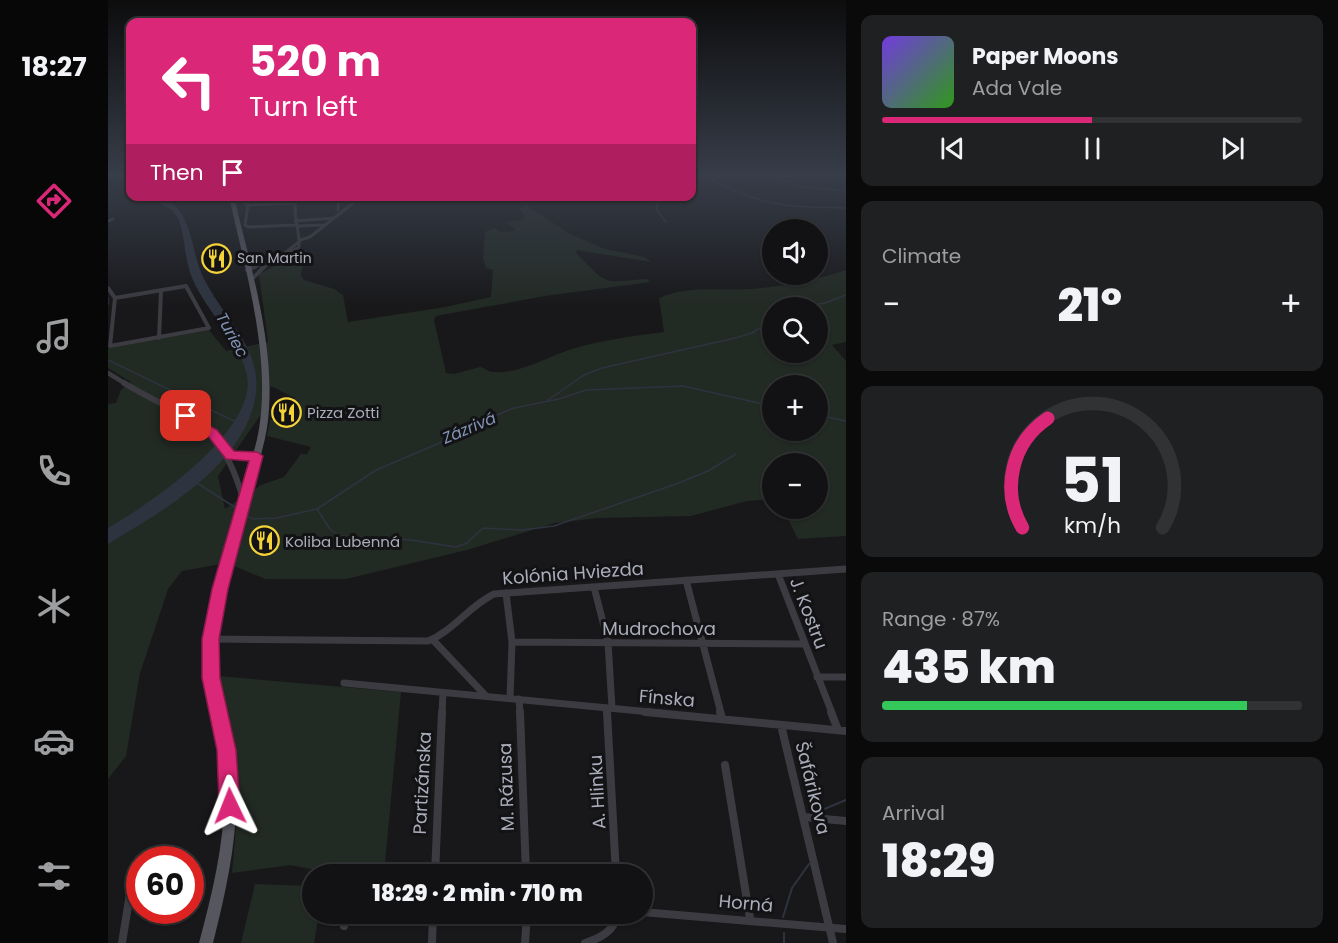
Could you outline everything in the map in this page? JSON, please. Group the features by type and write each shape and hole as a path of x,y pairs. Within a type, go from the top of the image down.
{"main road":[{"path":"206,943 225,861 230,806 226,750 211,678 210,639 216,604 243,499 260,444 266,385 236,219"}],"street":[{"path":"246,219 245,225 248,227 328,219"},
{"path":"249,282 256,272 293,254 300,241 296,219"},
{"path":"247,270 281,256 334,219"},
{"path":"296,224 326,225"},
{"path":"245,258 249,264 255,265"},
{"path":"247,270 265,267"},
{"path":"108,288 115,298 110,346 209,328 186,286 115,298"},
{"path":"159,338 161,291"},
{"path":"108,373 194,420 217,438 229,455 243,499"},
{"path":"242,457 260,444"},
{"path":"229,455 257,456"},
{"name":"Kolónia Hviezda","path":"433,640 480,599 506,593 846,569"},
{"name":"J. Kostru","path":"778,574 818,677 842,730"},
{"path":"686,580 722,718"},
{"name":"A. Hlinku","path":"594,587 608,642 616,864"},
{"path":"506,593 512,642 510,698"},
{"path":"210,639 433,640 486,695"},
{"name":"Mudrochova","path":"512,642 805,644"},
{"path":"818,677 846,677"},
{"name":"Fínska","path":"344,683 842,730"},
{"name":"Partizánska","path":"435,864 443,693"},
{"name":"M. Rázusa","path":"519,699 526,864"},
{"name":"Šafárikova","path":"781,725 831,929"},
{"path":"725,765 750,919"},
{"path":"804,817 846,821"},
{"name":"Horná","path":"653,913 750,919 846,929"},
{"path":"122,943 126,918"},
{"path":"432,943 433,924"},
{"path":"525,943 526,924"},
{"path":"585,943 604,936 614,924"},
{"path":"831,929 832,943"}],"shaded area":[{"path":"547,219 570,234 605,249 645,257 651,262 577,250 576,253 595,272 607,280 647,279 650,282 545,296 436,316 434,320 446,373 454,374 480,367 492,372 503,372 583,346 664,332 659,298 681,291 828,285 828,275 846,270 846,342 832,345 846,361 846,536 798,539 788,519 828,519 828,453 762,453 762,500 747,501 691,516 598,518 555,523 467,550 346,579 265,579 227,563 182,571 168,589 140,673 126,756 108,779 108,404 116,403 121,390 131,382 108,368 108,348 209,330 226,351 268,342 259,274 294,256 311,260 302,267 301,276 304,280 334,289 343,295 348,322 445,307 491,297 493,270 486,268 483,258 485,232 494,228 501,232 515,231 504,222","holes":["271,386 295,398 293,411 288,418 270,420 267,436 311,447 307,454 301,454 284,477 261,485 225,509 218,476 260,416"]},
{"path":"218,676 401,692 385,864 302,864 302,867 290,865 232,873 239,792 229,715"},
{"path":"255,884 302,886 302,924 317,924 314,943 241,943"}],"water":[{"name":"Turiec","path":"178,219 184,219 188,227 204,279 246,344 253,361 256,378 255,397 249,419 238,439 207,475 169,506 108,544 108,528 175,483 221,439 238,416 247,393 246,371 241,359 193,280"}],"waterway":[{"path":"828,302 846,295"},
{"path":"108,298 108,304"},
{"path":"548,400 584,375 602,368 735,338 752,333 762,326"},
{"path":"108,360 234,421"},
{"name":"Zázrivá","path":"317,509 376,470 442,442 465,428 514,408 559,399 586,390 683,386 762,404"},
{"name":"Zázrivá","path":"828,417 846,421"},
{"path":"317,509 330,529 339,536 411,540 456,547 467,543 483,528 522,530 554,526 676,484 708,471 736,454"},
{"name":"Zázrivá","path":"197,483 236,508"},
{"name":"Zázrivá","path":"242,512 252,519 276,518 317,509"},
{"path":"822,814 822,810 846,800"},
{"path":"783,917 792,888 809,864"},
{"path":"784,933 784,943"}],"place":[{"name":"San Martin","path":"216,258"},
{"name":"Pizza Zotti","path":"286,412"},
{"name":"Koliba Lubenná","path":"264,541"}],"route":[{"path":"186,416 212,433 230,456 257,456 243,499 212,622 210,639 211,678 226,750 230,806"}]}
